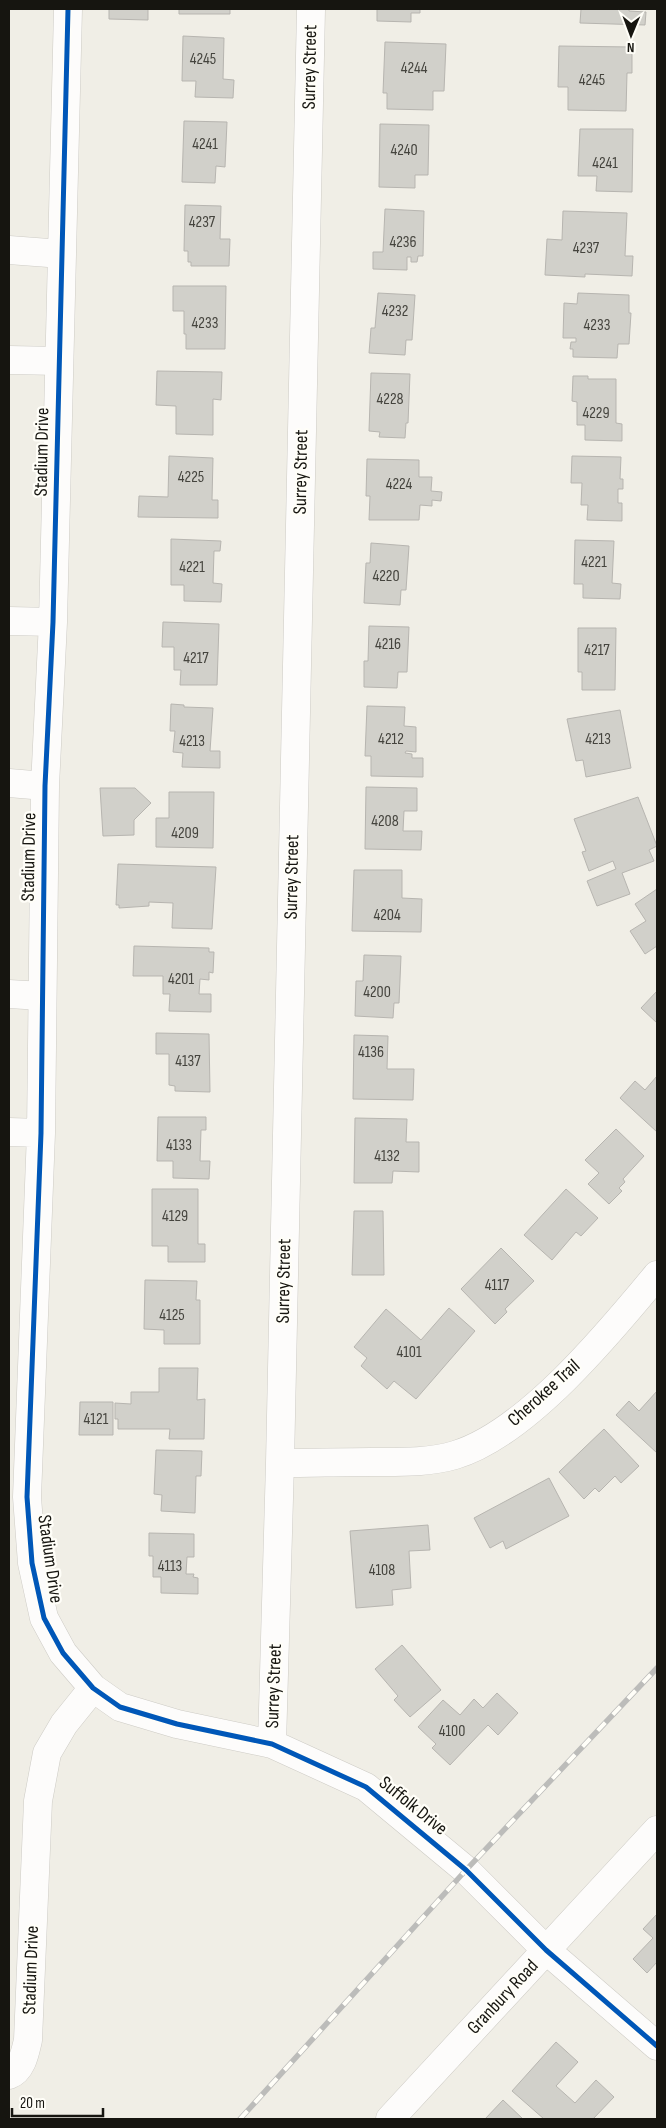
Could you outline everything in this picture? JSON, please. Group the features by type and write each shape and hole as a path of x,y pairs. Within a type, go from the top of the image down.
{"street":[{"name":"Stadium Drive","path":"11,2074 24,2058 28,2040 38,1801 48,1753 64,1724 93,1688 63,1653 44,1618 32,1563 19,1522 27,1497 41,1133 45,786 53,622 68,9"},
{"name":"Surrey Street","path":"272,1744 280,1463 311,9"},
{"path":"9,250 62,254"},
{"path":"9,360 59,361"},
{"path":"9,621 53,622"},
{"path":"9,783 45,786"},
{"path":"9,994 42,996"},
{"path":"9,1132 41,1133"},
{"name":"Cherokee Trail","path":"280,1463 406,1462 453,1455 483,1444 538,1404 616,1325 657,1275"},
{"name":"Suffolk Drive","path":"93,1688 120,1707 177,1724 272,1744 366,1787 466,1870 546,1950 657,2046"},
{"name":"Granbury Road","path":"390,2119 657,1830"}],"building":[{"path":"109,9 148,9 148,20 109,19"},
{"path":"179,9 230,9 230,14 179,14"},
{"path":"377,9 420,9 420,13 411,13 411,22 377,21"},
{"path":"581,9 629,9 629,11 646,12 645,25 580,23"},
{"path":"183,36 224,38 223,79 234,80 233,98 195,97 196,81 182,81"},
{"path":"385,42 446,44 444,91 433,91 433,110 387,109 387,93 383,93"},
{"path":"559,46 632,47 632,73 627,73 626,111 568,110 568,87 558,87"},
{"path":"184,121 227,122 225,167 216,166 215,183 182,182"},
{"path":"380,124 429,125 428,175 415,175 415,188 379,187"},
{"path":"580,129 633,129 632,192 596,191 597,176 578,176"},
{"path":"185,205 221,206 220,239 230,239 229,266 191,266 191,262 188,262 188,251 184,251"},
{"path":"385,209 424,211 423,256 418,256 417,262 411,262 411,257 407,257 407,270 373,269 373,252 383,252"},
{"path":"563,211 627,213 625,256 633,256 632,276 585,274 585,277 545,275 547,239 562,240"},
{"path":"173,286 226,286 225,349 186,349 184,311 173,311"},
{"path":"378,293 415,295 412,340 406,340 405,355 369,353 371,328 375,328"},
{"path":"578,293 629,295 629,313 631,313 629,344 618,344 617,358 573,357 573,349 570,349 571,342 576,342 576,338 563,338 564,303 577,304"},
{"path":"157,371 222,372 221,400 213,399 213,435 176,434 176,406 156,405"},
{"path":"371,373 410,374 408,423 406,423 405,438 379,437 380,432 369,431"},
{"path":"573,376 588,376 588,379 616,379 616,423 622,424 622,441 585,440 585,425 577,425 577,402 572,401"},
{"path":"169,456 213,458 212,500 218,500 218,518 138,517 139,496 168,497"},
{"path":"572,456 621,457 620,479 623,479 623,489 618,489 618,503 622,503 622,521 587,520 588,505 581,505 582,483 571,483"},
{"path":"367,459 419,460 419,477 432,477 431,491 442,492 441,501 432,500 432,506 420,505 419,520 369,520 370,496 366,496"},
{"path":"171,539 221,541 220,551 214,551 213,583 222,584 221,602 184,601 184,585 171,585"},
{"path":"575,540 614,541 612,583 621,584 620,599 583,598 583,584 574,584"},
{"path":"371,543 409,546 406,590 401,590 400,605 364,603 366,563 370,563"},
{"path":"163,622 219,624 217,685 180,685 181,670 174,670 174,647 162,647"},
{"path":"369,626 409,627 407,672 398,672 397,688 364,687 364,661 368,661"},
{"path":"578,628 616,628 615,690 582,690 582,672 578,672"},
{"path":"171,704 184,705 184,707 213,708 210,751 220,751 220,768 182,767 183,753 173,752 175,731 170,731"},
{"path":"367,706 405,707 404,726 416,727 416,752 406,751 405,753 412,754 412,758 423,758 423,777 371,776 371,756 365,756"},
{"path":"620,710 631,768 586,777 583,760 576,761 567,719"},
{"path":"366,787 417,788 417,811 404,811 403,831 422,831 421,850 365,849"},
{"path":"100,788 135,788 151,803 134,820 134,835 103,836"},
{"path":"169,792 214,792 213,848 156,847 156,818 169,818"},
{"path":"638,797 657,846 649,850 654,861 622,873 630,894 597,906 587,881 616,869 613,861 589,871 582,852 586,851 574,819"},
{"path":"118,864 216,867 212,929 172,928 173,903 149,902 149,906 119,908 119,905 116,905"},
{"path":"354,870 402,870 402,898 422,899 421,932 352,931"},
{"path":"657,889 657,946 645,954 630,931 646,921 635,904"},
{"path":"134,946 209,948 209,952 214,952 213,973 209,972 209,980 200,979 199,994 211,994 211,1012 169,1011 170,994 163,994 163,976 133,976"},
{"path":"364,955 401,956 399,1003 394,1003 393,1018 355,1016 356,981 363,981"},
{"path":"657,991 657,1023 641,1008"},
{"path":"156,1033 209,1034 210,1092 175,1091 175,1086 169,1085 169,1054 156,1054"},
{"path":"354,1035 388,1036 387,1069 414,1069 413,1100 353,1099"},
{"path":"657,1076 657,1132 620,1098 635,1081 645,1090"},
{"path":"158,1117 206,1117 206,1130 201,1130 200,1161 210,1161 209,1179 173,1178 173,1161 157,1161"},
{"path":"355,1118 407,1119 406,1142 419,1142 419,1172 393,1171 392,1183 354,1183"},
{"path":"616,1129 644,1156 623,1179 625,1182 619,1188 622,1191 609,1204 588,1184 599,1173 585,1160"},
{"path":"152,1189 198,1189 198,1244 205,1244 205,1262 168,1262 168,1246 152,1246"},
{"path":"566,1189 598,1218 581,1236 576,1232 552,1260 524,1235"},
{"path":"354,1211 383,1211 384,1275 352,1275"},
{"path":"501,1248 534,1281 505,1309 507,1312 495,1324 461,1289"},
{"path":"145,1280 197,1281 196,1300 200,1300 200,1344 164,1344 164,1330 144,1329"},
{"path":"449,1308 475,1331 416,1399 394,1381 387,1389 361,1366 367,1358 354,1347 386,1309 421,1340"},
{"path":"159,1368 198,1368 197,1400 205,1399 204,1439 169,1439 170,1429 118,1429 118,1419 115,1419 115,1403 131,1404 131,1392 159,1392"},
{"path":"657,1391 657,1453 616,1415 629,1401 639,1411"},
{"path":"80,1402 113,1402 113,1435 79,1435"},
{"path":"604,1429 639,1466 621,1483 615,1476 599,1492 595,1488 584,1499 559,1472"},
{"path":"156,1450 202,1451 201,1476 196,1476 195,1513 161,1511 162,1495 154,1494"},
{"path":"549,1478 569,1516 506,1549 503,1541 490,1548 474,1518"},
{"path":"428,1525 430,1550 409,1551 411,1588 392,1590 393,1605 356,1608 350,1531"},
{"path":"149,1533 194,1534 194,1557 187,1557 186,1574 194,1574 193,1577 198,1578 198,1594 161,1593 161,1577 153,1577 153,1556 149,1556"},
{"path":"402,1645 441,1690 410,1717 394,1700 398,1696 375,1669"},
{"path":"497,1693 518,1713 498,1735 488,1725 450,1765 432,1748 436,1744 418,1727 443,1700 460,1715 474,1699 483,1708"},
{"path":"657,1914 657,1962 647,1973 633,1959 653,1938 643,1929"},
{"path":"556,2042 578,2062 556,2086 575,2103 596,2080 614,2097 593,2119 544,2119 512,2091"},
{"path":"503,2100 523,2119 485,2119"}],"railway":[{"path":"240,2119 466,1870 657,1668"}],"cycle path":[{"path":"68,9 53,622 45,786 41,1133 27,1497 32,1563 44,1618 63,1653 93,1688 120,1707 177,1724 272,1744 366,1787 466,1870 546,1950 657,2046"}]}
